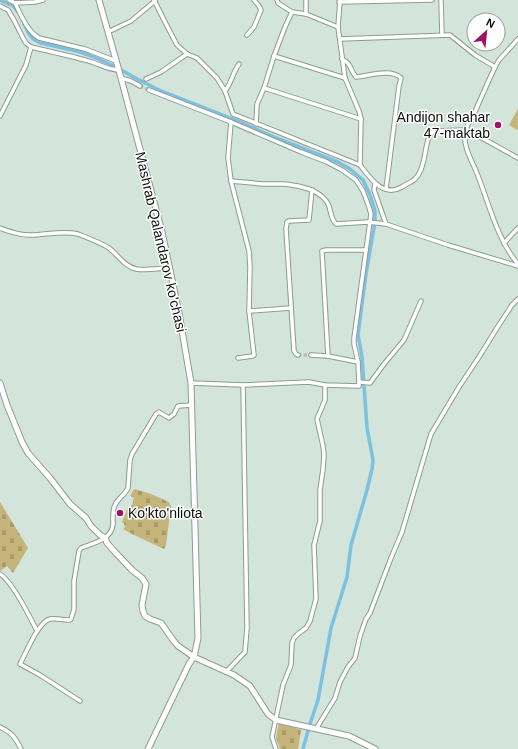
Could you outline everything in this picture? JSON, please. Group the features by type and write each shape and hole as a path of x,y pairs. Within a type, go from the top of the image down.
{"main road":[{"name":"Mashrab Qalandarov ko'chasi","path":"99,0 162,232 180,318 191,383 198,638 194,657 189,664 148,749"},
{"path":"0,383 7,405 28,453 70,504 82,514 100,535 105,538 115,552 142,578 146,584 142,605 145,616 161,623 178,646 194,657 234,675 250,686 268,714 276,720 349,736 375,749"}],"street":[{"path":"9,0 15,3 43,0"},
{"path":"108,32 131,21 154,0 178,45 187,54 197,58 217,78 225,91 233,114 360,165 375,184 386,189 398,189 415,179 425,158 428,138 432,131 466,130 518,158"},
{"path":"247,35 254,27 261,10 260,6 254,0"},
{"path":"277,0 278,3 292,12 306,14 338,27"},
{"path":"306,0 306,14"},
{"path":"360,165 362,119 345,78 338,27 339,1 432,0"},
{"path":"441,0 442,35"},
{"path":"15,3 29,29 35,36 85,50 116,61"},
{"path":"0,6 8,10 26,43 31,47 96,63 120,74 140,86"},
{"path":"256,124 257,104 285,27 292,12"},
{"path":"340,39 450,35 475,54 495,66"},
{"path":"518,39 495,66 466,130 465,145 504,243 518,265"},
{"path":"0,114 26,65 31,47"},
{"path":"146,79 161,72 187,54"},
{"path":"274,56 345,78"},
{"path":"342,59 348,63 356,77 386,73 395,74 401,78 386,189"},
{"path":"225,91 229,86 234,70 239,64"},
{"path":"264,88 362,119"},
{"path":"149,90 231,122 327,162 342,170 356,180 360,185 371,214 354,338 358,362 359,386 325,386 309,382 243,385 191,383"},
{"path":"231,122 228,158 231,181 249,251 249,310 254,355 238,358"},
{"path":"231,181 263,184 285,184 312,190 327,203 331,216 336,224 371,222 385,224 456,248 518,265"},
{"path":"375,184 374,190 385,224"},
{"path":"298,355 294,352 286,223 289,221 309,220 312,190"},
{"path":"0,228 16,234 31,235 72,232 110,249 129,266 152,269 170,268"},
{"path":"504,243 518,228"},
{"path":"328,356 322,251 366,250"},
{"path":"316,729 334,698 348,667 355,658 366,619 370,613 402,532 431,434 497,328 512,305 518,300"},
{"path":"360,382 370,383 404,340 421,301"},
{"path":"249,310 291,308"},
{"path":"311,355 328,356 358,362"},
{"path":"226,672 244,654 246,649 247,628 243,385"},
{"path":"276,749 272,737 284,679 291,666 292,643 294,638 306,628 310,621 316,599 314,581 314,545 320,521 320,490 324,455 317,419 324,400 325,386"},
{"path":"80,702 40,675 20,664 37,631 44,624 50,619 71,619 74,609 74,581 80,549 105,538 112,529 115,505 118,499 128,488 130,460 132,454 156,414 159,412 169,418 174,414 178,406 192,405"},
{"path":"0,574 6,579 20,600 37,631"},
{"path":"0,727 9,731 18,742 21,749"}],"green space":[{"path":"518,109 518,129 517,130 509,125"},
{"path":"134,489 151,494 169,502 171,507 166,545 164,549 123,529 126,526 122,522 128,507 131,508 134,498 130,496"},
{"path":"0,502 28,548 13,573 7,566 0,571"},
{"path":"279,723 301,730 298,749 280,749 276,737"}],"waterway":[{"path":"0,0 13,6 18,12"},
{"path":"24,24 30,36 34,40 89,55 114,66 161,91 338,162 350,169 363,180 370,195 375,211 375,222 358,335 362,357 367,428 373,460 372,469 351,545 347,577 331,628 318,700 303,749"}],"tunnel":[{"path":"140,86 149,90"},
{"path":"298,355 311,355"}],"place":[{"name":"Andijon shahar 47-maktab","path":"498,125"},
{"name":"Ko'kto'nliota","path":"120,513"}]}
